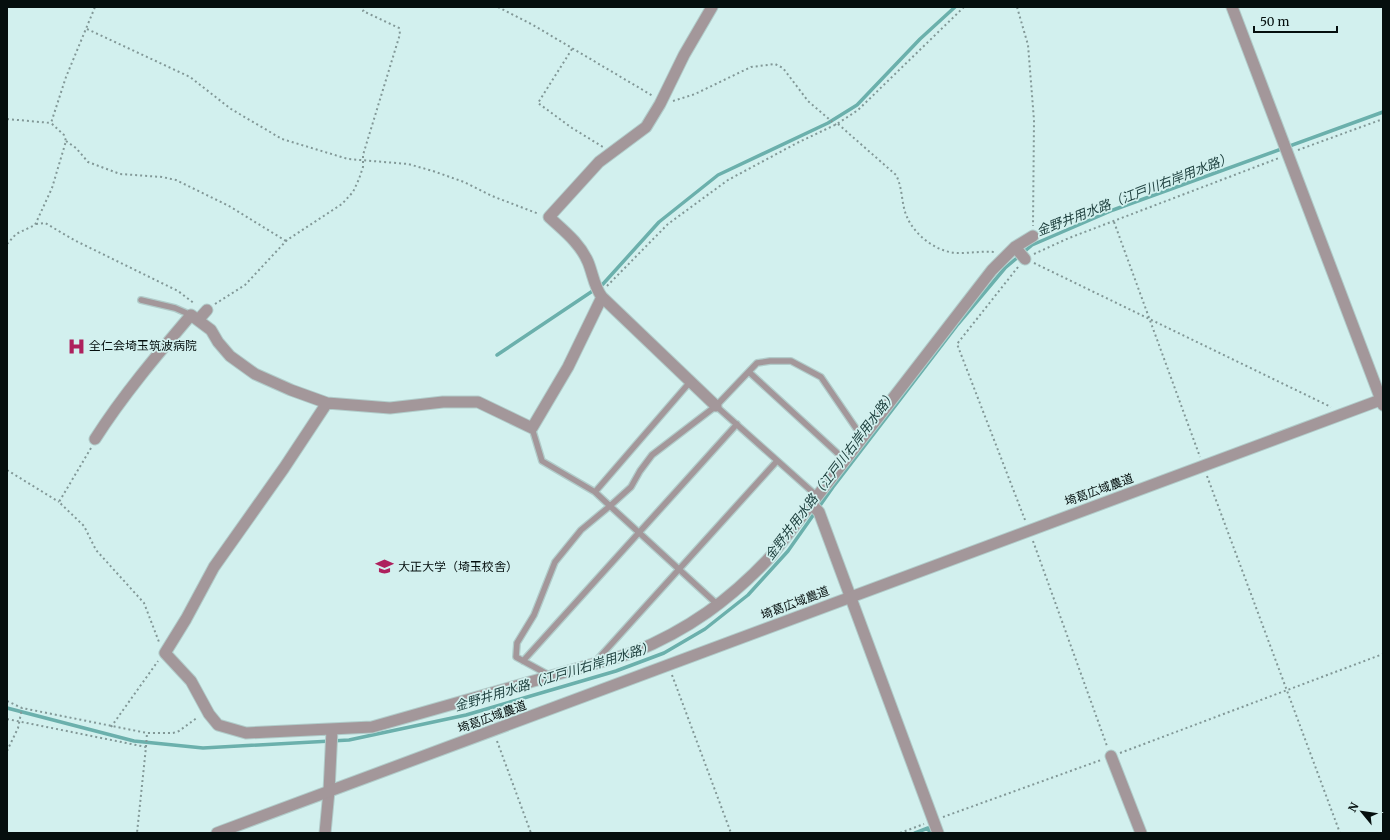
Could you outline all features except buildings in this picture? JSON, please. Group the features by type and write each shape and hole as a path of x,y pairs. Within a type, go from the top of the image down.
{"street":[{"path":"712,7 684,55 661,103 640,132 611,152 586,174 549,217 578,244 588,262 599,291 716,406"},
{"path":"1232,7 1382,401"},
{"path":"327,403 284,468 214,567 186,619 165,653 191,681 207,711 218,725 246,733 372,727 632,653 661,641 706,615 749,579 816,504 862,437 992,270 1011,251 1033,236"},
{"path":"1011,251 1025,258"},
{"path":"95,439 108,418 155,357 200,314 218,342 230,356 255,374 291,390 327,403 390,408 443,402 478,402 532,428 568,367 599,291"},
{"name":"埼葛広域農道","path":"217,833 1339,414 1382,401"},
{"path":"816,504 938,833"},
{"path":"325,833 332,730"},
{"path":"1111,756 1140,833"}],"lane":[{"path":"141,300 200,314"},
{"path":"552,676 516,657 517,643 534,615 555,562 581,530 631,487 640,471 652,455 716,406 757,363 791,360 820,377 862,437"},
{"path":"749,372 845,460"},
{"path":"595,492 690,382"},
{"path":"716,406 777,460 816,504"},
{"path":"523,661 737,424"},
{"path":"532,428 542,460 595,492 718,605"},
{"path":"593,665 777,460"}],"path":[{"path":"52,123 66,77 95,7"},
{"path":"7,244 16,234 36,224 45,223 76,241 178,291 200,314 245,285 286,242 342,204 353,192 359,179 363,167 364,155 400,34 399,28 363,11 366,7"},
{"path":"498,7 533,25 661,103 695,94 751,67 775,64 783,68 808,101 896,175 900,182 906,216 911,225 930,243 950,252 960,254 984,251 1011,251"},
{"path":"599,291 668,224 728,180 837,124 858,110 964,7"},
{"path":"1018,7 1028,45 1034,120 1033,236"},
{"path":"87,29 190,77 231,109 282,139 348,159 408,164 433,170 464,182 523,209 549,217"},
{"path":"572,49 538,103 572,128 611,152"},
{"path":"7,119 52,123 64,135 66,141 52,188 36,224"},
{"path":"1111,756 1029,530 957,344 1025,258 1069,238 1383,119"},
{"path":"66,141 76,148 88,162 120,174 162,177 176,180 229,206 286,242"},
{"path":"1114,222 1340,833"},
{"path":"1025,258 1337,410 1339,414"},
{"path":"59,502 92,447 95,439"},
{"path":"7,470 59,502 84,526 96,550 144,603 165,653 111,727"},
{"path":"900,833 1383,654"},
{"path":"668,665 731,833"},
{"path":"7,701 22,708 147,733 173,734 207,711"},
{"path":"7,751 19,721 22,708"},
{"path":"7,719 146,747"},
{"path":"493,730 531,833"},
{"path":"138,833 147,733"}],"waterway":[{"path":"497,355 603,284 659,222 718,175 828,123 857,105 920,39 955,7"},
{"name":"金野井用水路（江戸川右岸用水路）","path":"7,708 134,741 203,748 349,740 466,715 616,671 664,653 705,629 748,595 788,551 833,487 958,324 1005,268 1032,245 1113,210 1383,112"},
{"path":"915,833 928,828 930,833"}],"place":[{"name":"全仁会埼玉筑波病院","path":"76,346"},
{"name":"大正大学（埼玉校舎）","path":"385,567"}]}
